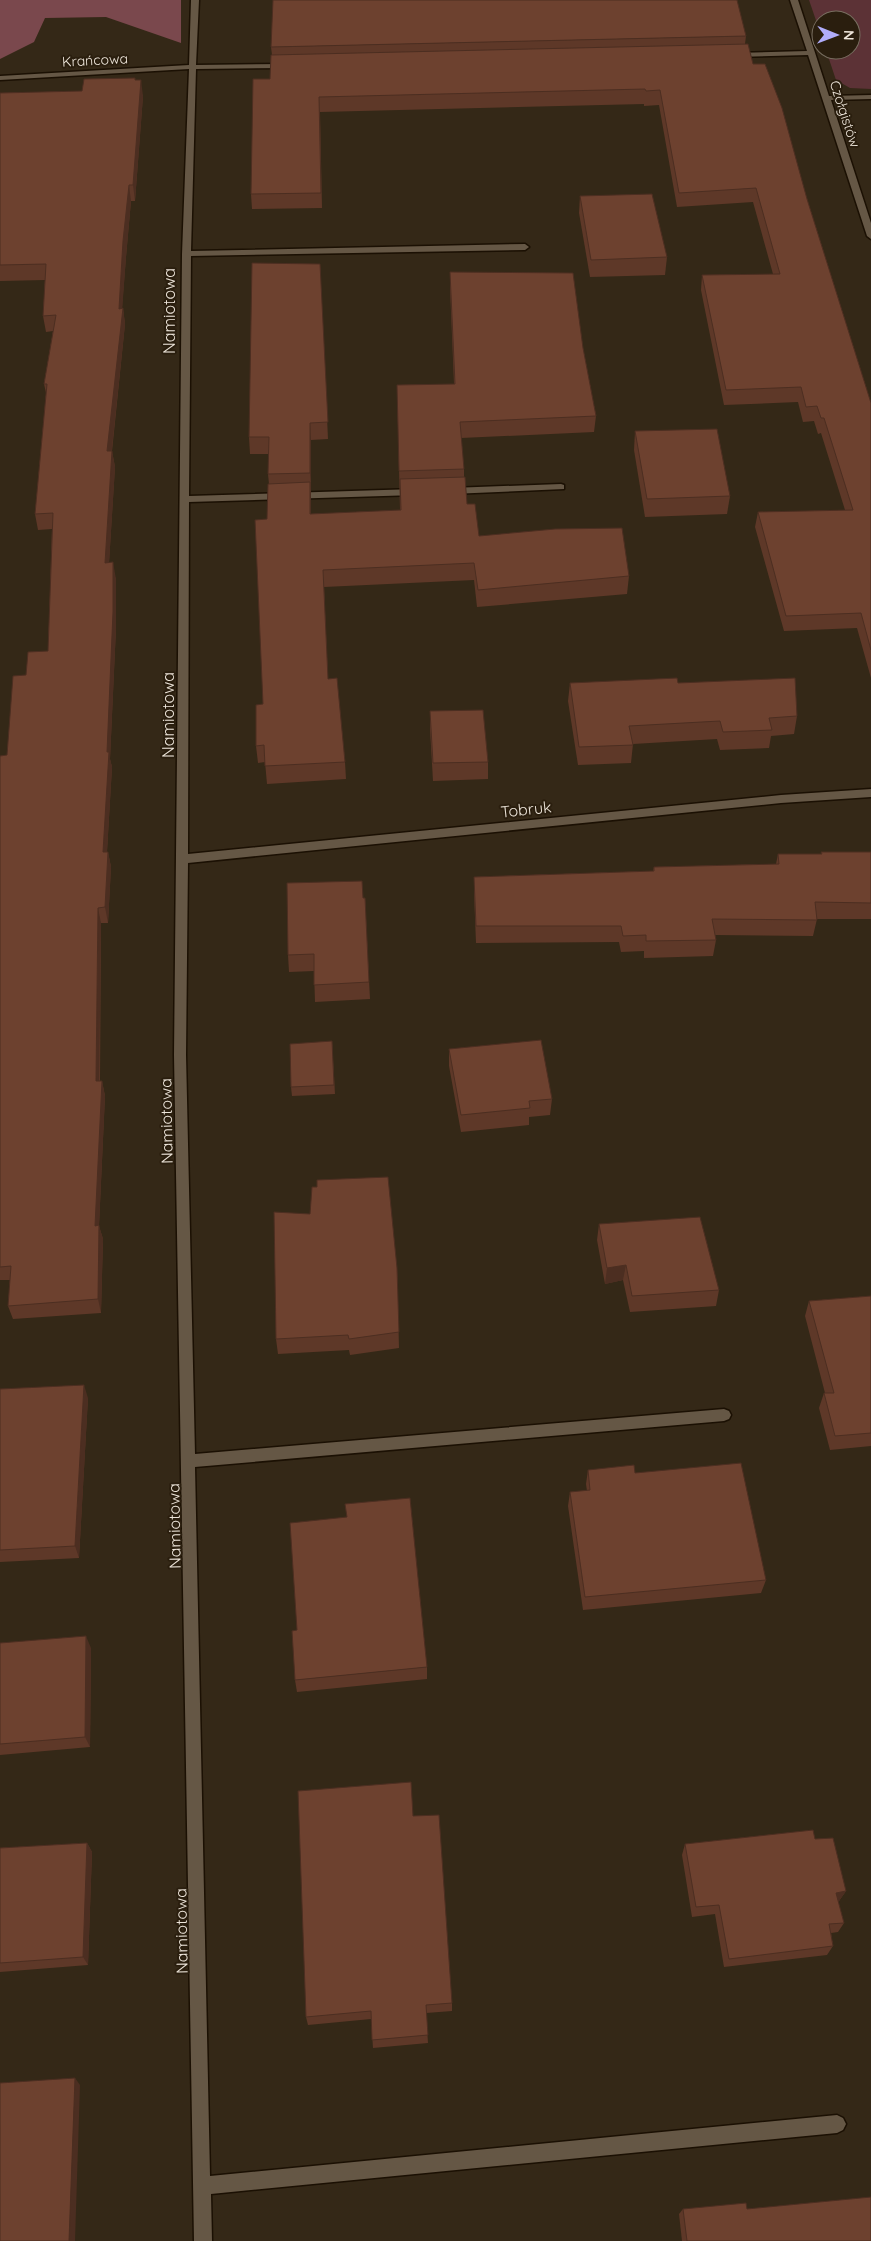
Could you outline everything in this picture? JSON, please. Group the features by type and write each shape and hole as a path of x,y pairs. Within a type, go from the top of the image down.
{"street":[{"name":"Namiotowa","path":"196,0 186,254 184,859 180,1055 190,1460 203,2241"},
{"name":"Czołgistów","path":"794,0 811,53"},
{"path":"726,55 811,53"},
{"name":"Czołgistów","path":"813,60 871,236"},
{"name":"Krańcowa","path":"0,78 192,68 292,66"},
{"path":"826,98 871,97"},
{"path":"186,254 525,247"},
{"path":"444,491 561,487"},
{"path":"186,499 424,492"},
{"name":"Tobruk","path":"184,859 781,799 871,793"},
{"path":"190,1460 724,1415"},
{"path":"202,2186 837,2124"}],"shaded area":[{"path":"0,0 181,0 181,43 106,17 45,18 34,42 0,59"},
{"path":"809,0 871,0 871,89 850,88 836,80 829,60 861,60 861,10 812,10"}],"building":[{"path":"273,0 737,0 746,36 271,47"},
{"path":"748,44 753,64 765,64 782,108 807,199 871,403 871,650 861,613 786,616 758,512 853,510 824,418 821,418 817,406 806,407 801,387 726,390 702,275 780,274 756,188 679,193 660,90 319,97 321,193 251,194 253,79 270,79 271,55"},
{"path":"135,78 135,80 141,80 133,185 129,185 123,241 119,309 123,308 107,451 112,451 105,563 113,562 113,612 107,752 109,752 103,852 108,852 105,907 98,908 96,1081 102,1081 95,1226 99,1225 98,1299 8,1306 11,1266 0,1267 0,756 7,755 13,676 26,675 28,652 48,651 53,513 35,514 47,384 44,384 56,315 43,316 46,264 0,265 0,93 82,91 84,79"},
{"path":"652,194 667,257 591,260 580,196"},
{"path":"252,263 320,264 328,422 310,423 310,473 268,474 269,437 249,437"},
{"path":"450,272 573,273 583,348 596,416 460,422 464,469 399,471 397,385 455,384"},
{"path":"717,429 730,496 647,499 635,431"},
{"path":"465,477 467,504 475,504 479,536 555,529 622,528 629,576 478,590 474,563 323,570 328,679 337,678 345,762 265,766 264,745 256,746 256,705 263,704 255,520 267,519 268,484 310,482 310,514 401,510 400,479"},
{"path":"677,678 678,683 795,678 797,716 769,718 772,730 723,732 720,721 629,726 633,745 579,747 570,683"},
{"path":"483,710 488,762 433,763 430,711"},
{"path":"821,852 871,852 871,903 815,902 817,920 712,919 716,940 646,941 646,935 623,936 621,926 476,926 474,877 654,871 654,867 779,864 778,854 822,854"},
{"path":"362,881 363,898 365,898 369,982 314,985 314,954 288,955 287,883"},
{"path":"541,1040 552,1099 529,1101 530,1108 461,1115 449,1049"},
{"path":"332,1041 334,1085 291,1087 290,1044"},
{"path":"388,1177 397,1268 399,1332 349,1339 348,1335 276,1339 274,1212 310,1214 312,1187 317,1187 317,1180"},
{"path":"700,1217 719,1290 632,1296 626,1265 607,1268 599,1224"},
{"path":"871,1296 871,1433 835,1436 824,1393 834,1393 809,1301"},
{"path":"84,1385 75,1546 0,1550 0,1389"},
{"path":"741,1463 766,1580 585,1597 570,1492 590,1490 588,1470 634,1465 635,1473"},
{"path":"410,1498 427,1667 295,1680 292,1631 297,1630 290,1523 347,1517 345,1504"},
{"path":"86,1636 85,1737 0,1744 0,1643"},
{"path":"411,1782 413,1816 439,1815 452,2003 426,2005 428,2035 372,2040 371,2011 306,2017 298,1791"},
{"path":"813,1830 815,1839 833,1838 846,1891 836,1893 844,1923 829,1924 833,1946 729,1959 719,1905 696,1907 685,1844"},
{"path":"87,1843 83,1957 0,1963 0,1848"},
{"path":"75,2078 69,2241 0,2241 0,2083"},
{"path":"871,2197 871,2241 687,2241 683,2209 746,2203 747,2209"}]}
